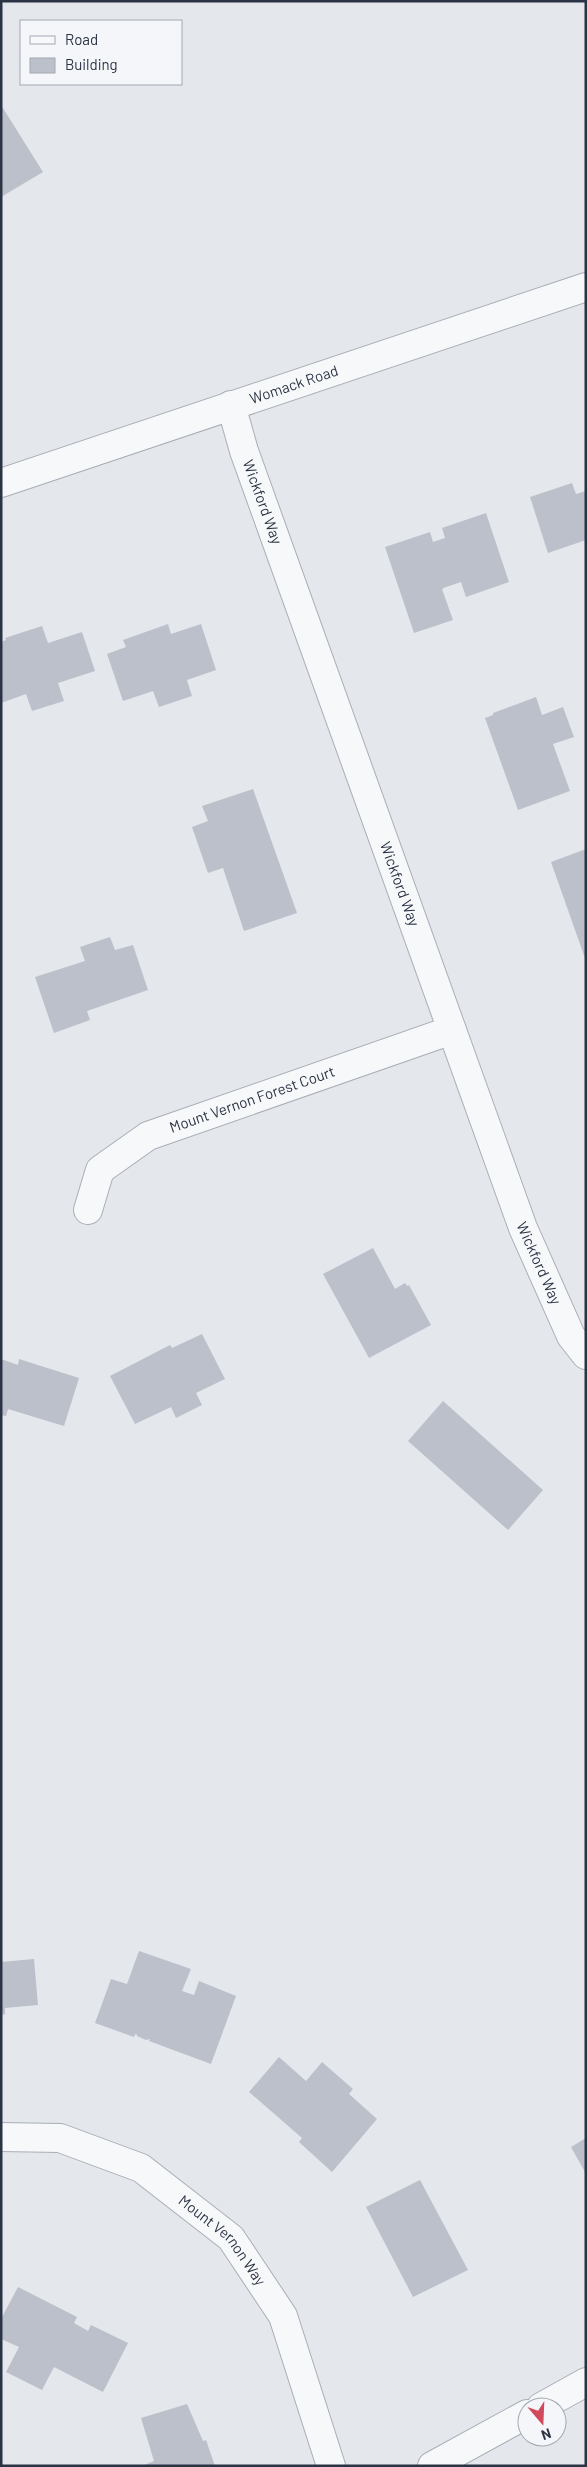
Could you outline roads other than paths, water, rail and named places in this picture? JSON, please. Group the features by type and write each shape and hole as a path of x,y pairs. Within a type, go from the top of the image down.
{"street":[{"name":"Womack Road","path":"1,483 586,288"},
{"name":"Wickford Way","path":"231,405 244,450 523,1228 571,1336 586,1355"},
{"name":"Mount Vernon Forest Court","path":"88,1210 100,1170 148,1136 452,1030"},
{"name":"Mount Vernon Way","path":"1,2137 60,2138 141,2168 232,2238 283,2316 331,2466"},
{"path":"558,2397 586,2382"},
{"path":"432,2466 517,2419"}]}
